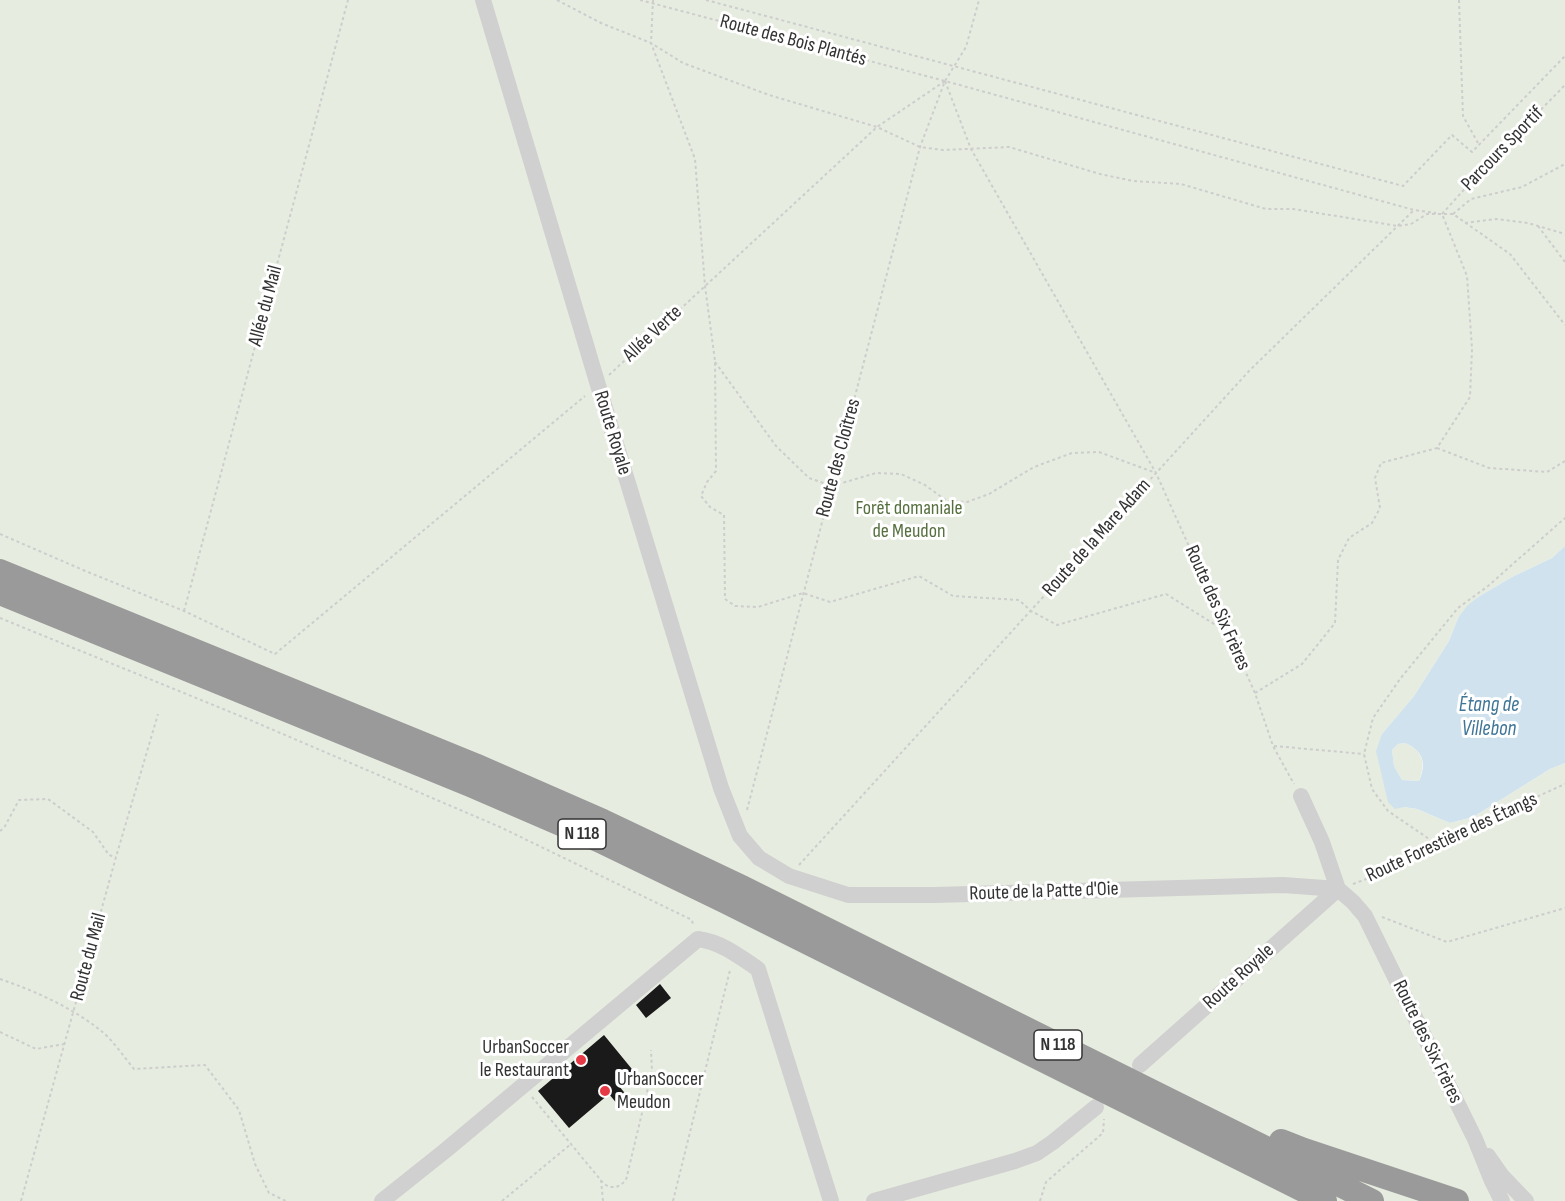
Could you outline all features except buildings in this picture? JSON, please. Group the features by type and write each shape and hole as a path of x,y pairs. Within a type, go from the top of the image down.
{"highway":[{"name":"N 118","path":"0,571 476,765 603,821 742,887 1372,1201"},
{"name":"N 118","path":"0,593 470,785 610,846 743,910 1325,1201"},
{"path":"1215,1123 1266,1136 1457,1201"}],"street":[{"name":"Route Royale","path":"483,0 721,788 740,836 759,858"},
{"name":"Route des Six Frères","path":"1300,796 1323,842 1338,889 1365,916 1475,1139 1491,1181 1502,1201"},
{"name":"Route de la Patte d'Oie","path":"759,858 789,876 848,895 934,895 1283,885 1338,889"},
{"name":"Route Royale","path":"1140,1065 1338,889"},
{"path":"382,1201 698,939 711,941 735,952 758,969 831,1201"},
{"path":"874,1201 1037,1153 1096,1107"},
{"name":"Route des Six Frères","path":"1475,1139 1502,1176 1526,1201"}],"path":[{"name":"Allée du Mail","path":"184,611 348,0"},
{"path":"557,0 601,23 651,43 683,63 769,95 877,127 920,147 943,150 1009,147 1100,174 1133,181 1180,184 1266,209 1293,209 1398,226 1411,224 1427,214 1453,214 1510,254 1565,325"},
{"name":"Route des Bois Plantés","path":"640,0 1414,210 1442,214"},
{"path":"706,0 1403,186 1452,135 1472,152 1565,56"},
{"name":"Route des Cloîtres","path":"740,836 920,147 945,81 966,48 979,0"},
{"path":"1459,0 1463,116 1479,144"},
{"path":"654,2 651,43 695,159 705,286 715,361 716,471 707,482 701,496 710,507 724,514 725,599 735,606 758,607 803,593 830,602 919,576 953,596 1018,600 1031,611 1057,625 1166,594 1227,632"},
{"name":"Allée Verte","path":"184,611 274,654 598,386 877,127 945,81"},
{"name":"Route des Six Frères","path":"945,81 971,149 1156,473 1255,693 1273,746 1300,796"},
{"name":"Parcours Sportif","path":"1442,214 1565,85"},
{"name":"Parcours Sportif","path":"1453,214 1471,199 1522,187 1565,164"},
{"name":"Route de la Mare Adam","path":"789,876 1248,371 1414,210"},
{"path":"1437,448 1470,397 1472,349 1467,276 1442,214"},
{"path":"1465,223 1496,219 1528,223 1565,234"},
{"path":"1537,225 1565,262"},
{"path":"715,361 776,446 809,478 832,486 876,473 901,474 925,484 947,501 967,502 989,494 1034,467 1072,453 1100,452 1156,473"},
{"path":"1255,693 1302,664 1335,623 1338,560 1349,538 1372,523 1380,508 1375,478 1381,463 1437,448 1489,468 1547,472 1565,460"},
{"path":"1438,845 1388,811 1372,789 1364,754 1373,718 1400,680 1458,609 1488,586 1565,518"},
{"path":"0,534 184,611"},
{"path":"0,618 250,720 500,827 692,920 698,939"},
{"name":"Route du Mail","path":"21,1201 158,714"},
{"path":"1273,746 1364,754"},
{"name":"Route Forestière des Étangs","path":"1338,889 1369,878 1565,784"},
{"path":"0,831 4,828 19,800 48,800 93,832 109,855 116,857"},
{"path":"1365,916 1374,914 1447,942 1565,908"},
{"path":"673,1201 735,952"},
{"path":"0,979 29,989 74,1012 102,1031 134,1069 205,1065 239,1110 255,1164 269,1193 286,1201"},
{"path":"0,1032 36,1049 64,1044"},
{"path":"522,1085 604,1184 616,1188 626,1180 652,1071 651,1050"},
{"path":"1040,1201 1046,1182 1103,1133 1104,1119 1096,1107"},
{"path":"502,1201 571,1144"},
{"path":"601,1180 603,1201"}],"green space":[{"name":"Forêt domaniale de Meudon","path":"0,0 1565,0 1565,546 1552,558 1512,577 1478,597 1458,618 1449,641 1414,696 1382,734 1404,807 1417,809 1450,823 1473,817 1550,769 1565,763 1565,1201 0,1201"},
{"path":"1405,743 1416,749 1421,758 1422,768 1419,781 1402,780 1394,766 1392,750 1398,744"}],"water":[{"name":"Étang de Villebon","path":"1565,546 1565,763 1550,769 1473,817 1450,823 1417,809 1404,807 1395,809 1388,802 1376,751 1382,734 1414,696 1449,641 1458,618 1467,606 1512,577 1552,558","holes":["1405,743 1422,758 1423,769 1419,781 1402,780 1394,766 1392,750 1398,744"]}],"place":[{"name":"UrbanSoccer le Restaurant","path":"581,1060"},
{"name":"UrbanSoccer Meudon","path":"605,1091"}]}
